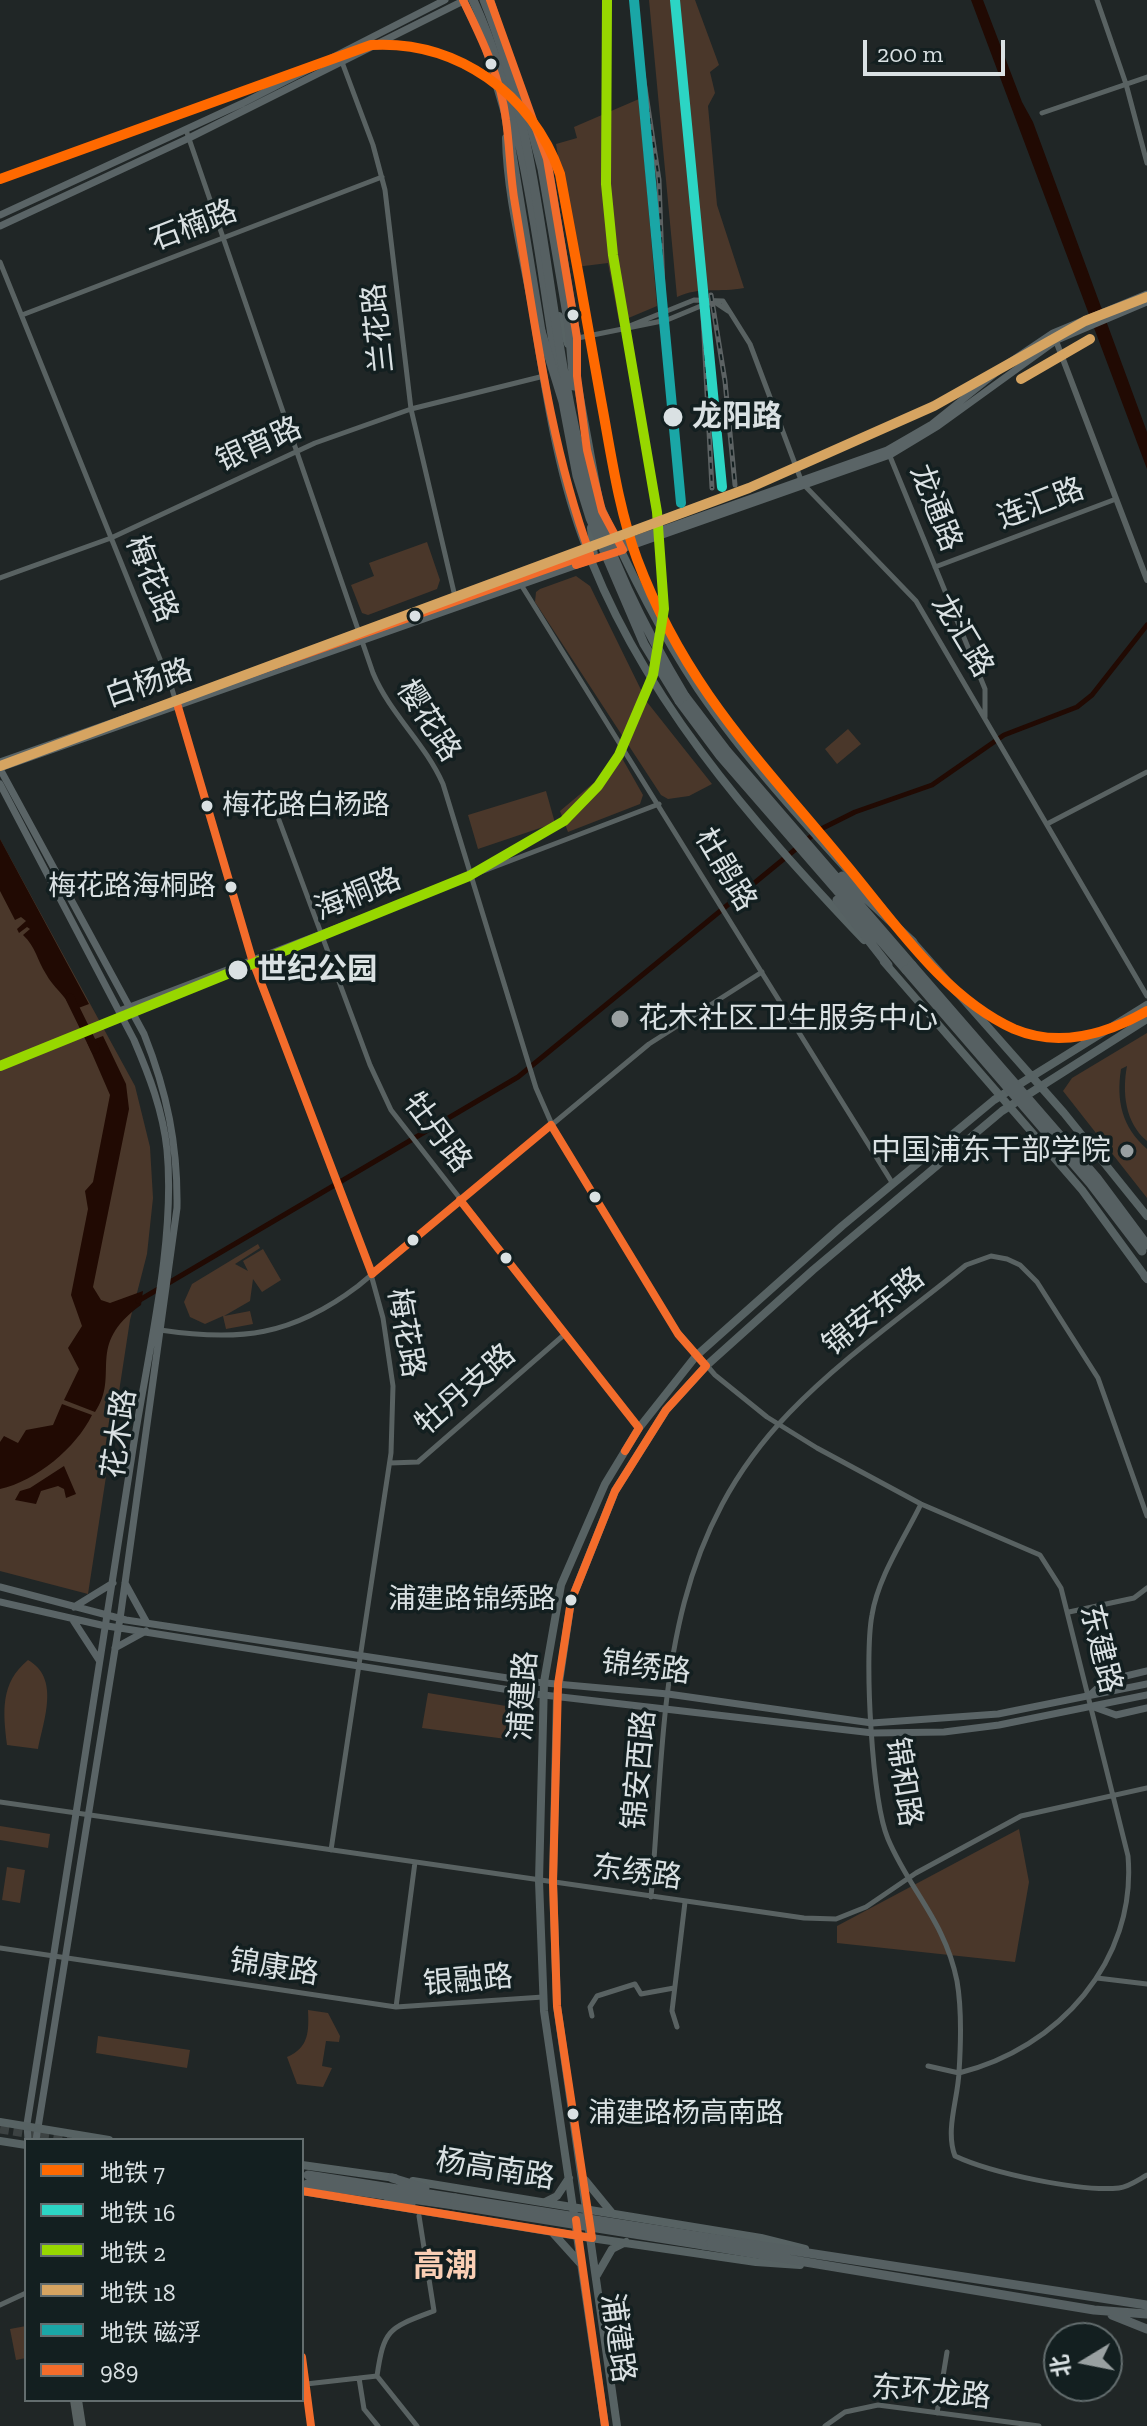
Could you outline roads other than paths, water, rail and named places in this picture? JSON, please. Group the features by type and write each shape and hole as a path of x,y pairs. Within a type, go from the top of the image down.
{"highway":[{"path":"473,0 501,72 517,131 577,476 611,571 644,644 720,756 781,827 796,837"},
{"path":"487,0 526,130 589,488 623,581 651,640 682,698 909,968 1097,1178 1145,1252"},
{"path":"525,104 542,169 570,335 576,425"},
{"path":"506,117 546,353 563,402"},
{"path":"810,853 846,880 913,942"},
{"path":"810,853 888,965"},
{"path":"392,2178 455,2202"},
{"name":"杨高南路","path":"306,2183 1147,2302"},
{"path":"386,2204 455,2202"},
{"name":"杨高南路","path":"703,2241 820,2265 1094,2310 1147,2314"},
{"path":"1094,2310 1147,2321"},
{"path":"1094,2310 1147,2329"}],"main road":[{"path":"340,58 445,0"},
{"path":"0,226 464,0 484,42 521,166 570,452 593,555"},
{"path":"487,0 547,159 577,338 574,363"},
{"path":"525,104 586,470 647,604 700,692 796,837"},
{"path":"506,117 509,170 544,376 570,499 614,607 670,711 810,853"},
{"path":"0,215 187,134"},
{"name":"白杨路","path":"0,767 888,452 932,424 1007,364 1055,337 1147,294"},
{"name":"白杨路","path":"1105,314 1147,302"},
{"path":"559,316 577,338"},
{"path":"559,316 574,363 600,505"},
{"path":"549,330 543,355 549,399"},
{"name":"白杨路","path":"361,638 456,601 519,582"},
{"name":"花木路","path":"0,767 130,1006 161,1076 176,1146 177,1208 164,1293 154,1330 53,1957 32,2128 35,2138"},
{"name":"花木路","path":"0,784 119,1010 151,1080 167,1148 168,1207 125,1582 63,1958 28,2138"},
{"path":"913,942 1040,1086 1147,1216"},
{"path":"888,965 1095,1207 1146,1278"},
{"name":"浦建路","path":"605,2426 544,1997 539,1881 544,1682 561,1585 605,1484 639,1428 696,1356 999,1096 1147,1005"},
{"name":"浦建路","path":"617,2426 557,2006 553,1882 557,1696 571,1601 615,1491 666,1410 706,1366 813,1270 1009,1106 1147,1019"},
{"path":"114,1650 146,1627 125,1582"},
{"path":"74,1608 113,1583"},
{"name":"锦绣路","path":"0,1587 108,1621"},
{"name":"锦绣路","path":"0,1602 72,1619 108,1621 558,1684 668,1694 872,1723 964,1719 1147,1684"},
{"path":"72,1619 100,1661"},
{"name":"锦绣路","path":"146,1627 545,1695 873,1733 944,1732 1147,1695"},
{"path":"1089,1696 1105,1681 1147,1671"},
{"path":"1091,1706 1116,1715 1147,1708"},
{"path":"0,2122 96,2138"},
{"path":"0,2141 24,2142"},
{"name":"杨高南路","path":"304,2165 761,2238 821,2254"},
{"path":"543,2203 557,2196 570,2178"},
{"path":"583,2178 613,2213"},
{"name":"杨高南路","path":"306,2183 386,2204 578,2236 756,2262 820,2265"},
{"path":"551,2231 582,2267"},
{"path":"597,2276 612,2249 626,2242"}],"street":[{"path":"1097,0 1126,84 1147,163"},
{"name":"兰花路","path":"340,58 382,177 411,409 456,601"},
{"path":"1042,113 1147,77"},
{"name":"樱花路","path":"187,134 381,690 439,775 531,1074 551,1125 673,1326 696,1356"},
{"name":"石楠路","path":"22,315 382,177"},
{"name":"梅花路","path":"0,262 177,703 252,959 372,1274 391,1360 393,1411 390,1463 331,1850"},
{"name":"龙汇路","path":"577,338 627,327 694,300 716,298 730,312 750,344 803,484 911,595 1147,996"},
{"path":"1055,337 1147,580"},
{"name":"银宵路","path":"0,578 111,538 296,450 411,409 544,376"},
{"name":"龙通路","path":"888,452 985,689 985,718"},
{"name":"连汇路","path":"935,567 1116,499"},
{"name":"杜鹃路","path":"519,582 893,1184"},
{"path":"1047,824 1147,772"},
{"name":"海桐路","path":"119,1010 659,804"},
{"name":"牡丹路","path":"279,820 379,1087 417,1146 639,1428"},
{"path":"154,1330 225,1337 277,1329 322,1311 372,1274 649,1044 762,972"},
{"name":"锦安东路","path":"668,1694 676,1628 697,1554 732,1485 779,1425 824,1381 966,1265 991,1256 1007,1259 1020,1265 1037,1282 1098,1378 1147,1516"},
{"name":"牡丹支路","path":"390,1463 418,1462 565,1334"},
{"name":"东建路","path":"696,1356 779,1425 921,1504 1040,1555 1061,1588 1128,1856 1129,1898 1097,1978 1077,2005 1050,2032 983,2068 959,2073"},
{"name":"锦和路","path":"921,1504 881,1585 872,1613 869,1643 872,1723 880,1812 888,1839 909,1878 928,1904 947,1943 957,1982 959,2073 950,2143 955,2156 977,2166 1083,2187 1122,2188 1147,2175"},
{"path":"1069,1612 1134,1598 1147,1588"},
{"name":"锦安西路","path":"651,1897 668,1694"},
{"name":"东绣路","path":"0,1802 685,1902 804,1918 836,1919 866,1907 909,1878 1021,1816 1147,1788"},
{"path":"396,2007 415,1862"},
{"path":"677,2027 672,2011 685,1902"},
{"name":"锦康路","path":"0,1948 396,2007"},
{"path":"1097,1978 1147,1984"},
{"path":"592,2016 590,2007 597,1996 635,1984 641,1994 674,1988"},
{"name":"银融路","path":"396,2007 544,1997"},
{"path":"928,2066 959,2073"},
{"path":"417,2426 377,2376 382,2342 388,2332 434,2311 419,2216"},
{"path":"0,2305 24,2294"},
{"path":"937,2413 947,2352"},
{"path":"304,2370 311,2426"},
{"path":"306,2384 377,2376"},
{"path":"359,2378 364,2409 378,2426"},
{"path":"76,2402 80,2426"},
{"name":"东环龙路","path":"825,2426 845,2412 866,2406 1039,2426"}],"waterway":[{"path":"138,1301 518,1077 819,830 855,812 932,785 1004,735 1077,707 1092,695 1147,625"},
{"path":"70,998 95,1049"}],"tunnel":[{"path":"0,2129 58,2138"}],"railway":[{"path":"637,35 659,180 664,317"},
{"path":"700,259 712,488"},
{"path":"711,295 725,381 735,485"}],"metro line":[{"name":"2","path":"0,1066 469,876 564,821 598,786 619,755 653,675 664,609 657,512 613,255 606,184 607,0"},
{"name":"磁浮","path":"634,0 681,503"},
{"name":"16","path":"675,0 722,487"},
{"name":"7","path":"0,179 371,45 403,46 433,52 487,78 511,97 531,119 560,174 625,520 656,605 701,684 726,720 920,955 988,1015 1031,1035 1065,1038 1099,1032 1147,1011"},
{"name":"18","path":"0,766 749,488 934,406 1085,321 1147,297"},
{"name":"18","path":"1021,379 1090,339"}],"place":[{"name":"龙阳路","path":"673,417"},
{"name":"梅花路白杨路","path":"207,806"},
{"name":"梅花路海桐路","path":"231,887"},
{"name":"世纪公园","path":"238,970"},
{"name":"花木社区卫生服务中心","path":"620,1019"},
{"name":"中国浦东干部学院","path":"1127,1151"},
{"name":"浦建路锦绣路","path":"571,1600"},
{"name":"浦建路杨高南路","path":"573,2114"}],"district":[{"name":"高潮","path":"445,2267"}]}
